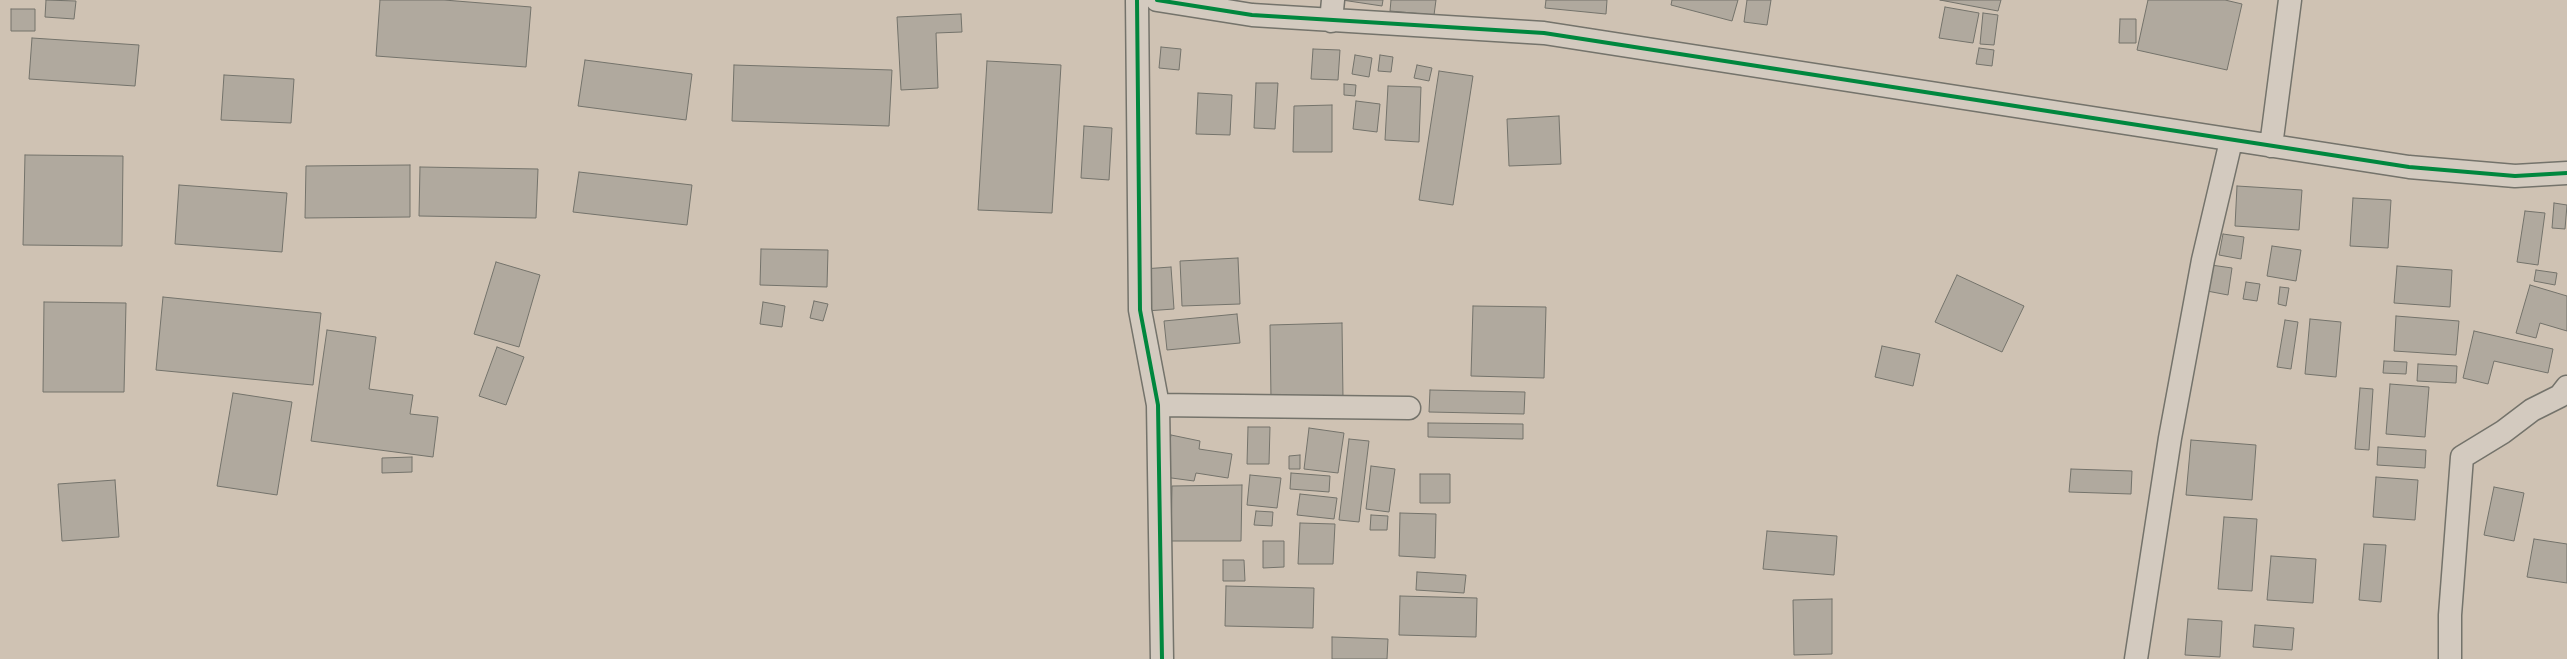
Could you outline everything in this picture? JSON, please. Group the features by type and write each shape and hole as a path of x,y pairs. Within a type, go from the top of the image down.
{"street":[{"path":"1136,0 1140,310 1158,405 1162,659"},
{"path":"1157,0 1252,15 1332,10 1544,33 2231,141 2409,167 2515,176 2567,173"},
{"path":"2271,146 2290,0"},
{"path":"2136,659 2179,392 2203,260 2231,141"},
{"path":"2450,659 2450,615 2462,456 2503,432 2532,410 2560,396 2567,387"},
{"path":"1158,405 1409,408"}],"building":[{"path":"46,0 76,1 74,19 45,17"},
{"path":"380,0 444,0 531,7 526,67 376,56"},
{"path":"1342,0 1383,0 1382,6"},
{"path":"1391,0 1436,0 1434,15 1390,11"},
{"path":"1546,0 1607,0 1606,14 1545,8"},
{"path":"1672,0 1738,0 1732,21 1671,5"},
{"path":"1747,0 1771,0 1767,25 1744,22"},
{"path":"1940,0 2001,0 1998,11"},
{"path":"2148,0 2225,0 2242,4 2227,70 2137,50"},
{"path":"1945,7 1979,13 1973,43 1939,38"},
{"path":"11,9 35,9 35,31 11,31"},
{"path":"1983,13 1998,15 1994,45 1980,44"},
{"path":"961,14 962,32 936,33 938,88 901,90 897,17"},
{"path":"2120,19 2136,19 2136,43 2119,43"},
{"path":"32,38 139,45 135,86 29,79"},
{"path":"1161,47 1181,49 1179,70 1159,68"},
{"path":"1979,48 1994,50 1992,66 1976,64"},
{"path":"1313,49 1340,50 1338,80 1311,79"},
{"path":"1355,55 1372,58 1369,77 1352,74"},
{"path":"1380,55 1393,57 1391,72 1378,71"},
{"path":"585,60 692,74 686,120 578,106"},
{"path":"987,61 1061,65 1052,213 978,210"},
{"path":"734,65 892,70 889,126 732,121"},
{"path":"1417,65 1432,68 1429,81 1414,78"},
{"path":"1439,71 1473,76 1453,205 1419,200"},
{"path":"224,75 294,79 291,123 221,120"},
{"path":"1256,83 1278,83 1275,129 1254,128"},
{"path":"1344,84 1356,85 1355,96 1344,95"},
{"path":"1388,86 1421,87 1419,142 1385,140"},
{"path":"1198,93 1232,95 1230,135 1196,134"},
{"path":"1356,101 1380,104 1377,132 1353,129"},
{"path":"1332,105 1332,152 1293,152 1294,106"},
{"path":"1559,116 1561,164 1509,166 1507,119"},
{"path":"1084,126 1112,128 1109,180 1081,178"},
{"path":"25,155 123,156 122,246 23,245"},
{"path":"410,165 410,217 305,218 306,166"},
{"path":"420,167 538,169 536,218 419,216"},
{"path":"579,172 692,185 687,225 573,212"},
{"path":"179,185 287,193 282,252 175,244"},
{"path":"2237,186 2302,190 2299,230 2235,226"},
{"path":"2353,198 2391,200 2388,248 2350,246"},
{"path":"2554,203 2567,205 2565,229 2552,228"},
{"path":"2525,211 2545,213 2538,265 2517,262"},
{"path":"2223,234 2244,237 2241,259 2219,255"},
{"path":"2272,246 2301,250 2296,281 2267,276"},
{"path":"761,249 828,250 827,287 760,285"},
{"path":"1238,258 1240,304 1182,306 1180,261"},
{"path":"496,262 540,275 519,347 474,334"},
{"path":"2211,265 2232,268 2228,295 2207,291"},
{"path":"2397,266 2452,270 2450,307 2394,303"},
{"path":"1171,267 1174,309 1146,311 1143,269"},
{"path":"2536,270 2557,273 2555,285 2534,281"},
{"path":"1957,275 2024,306 2002,352 1935,322"},
{"path":"2246,282 2260,284 2257,301 2243,299"},
{"path":"2530,285 2567,296 2567,331 2540,323 2536,338 2516,333"},
{"path":"2280,287 2289,288 2286,306 2278,304"},
{"path":"163,297 321,313 313,385 156,370"},
{"path":"814,301 828,304 823,321 810,318"},
{"path":"44,302 126,303 124,392 43,392"},
{"path":"763,302 785,306 782,327 760,324"},
{"path":"1473,306 1546,307 1544,378 1471,376"},
{"path":"1237,314 1240,343 1167,350 1164,321"},
{"path":"2396,316 2459,321 2456,355 2394,351"},
{"path":"2310,319 2341,322 2336,377 2305,374"},
{"path":"2285,320 2298,322 2291,369 2277,367"},
{"path":"1342,323 1343,398 1271,400 1270,325"},
{"path":"327,330 376,337 369,389 413,395 410,414 438,417 433,457 311,441"},
{"path":"2474,331 2553,349 2548,373 2494,361 2488,384 2463,378"},
{"path":"1882,346 1920,354 1913,386 1875,377"},
{"path":"497,347 524,357 506,405 479,396"},
{"path":"2384,361 2407,362 2406,374 2383,373"},
{"path":"2418,364 2457,366 2456,383 2417,381"},
{"path":"2390,384 2429,387 2425,437 2386,434"},
{"path":"2360,388 2373,389 2369,450 2355,449"},
{"path":"1430,390 1525,392 1524,414 1429,412"},
{"path":"233,393 292,402 277,495 217,486"},
{"path":"1428,423 1523,424 1523,439 1428,437"},
{"path":"1248,427 1270,427 1269,464 1247,464"},
{"path":"1309,428 1344,433 1338,473 1304,469"},
{"path":"1171,435 1200,441 1199,449 1232,454 1228,478 1196,473 1194,481 1164,477"},
{"path":"1349,439 1369,441 1359,522 1339,520"},
{"path":"2191,440 2256,445 2252,500 2186,495"},
{"path":"2378,447 2426,450 2425,468 2377,465"},
{"path":"1300,455 1300,469 1289,469 1289,456"},
{"path":"412,457 412,472 382,473 382,458"},
{"path":"1371,466 1395,469 1389,512 1366,509"},
{"path":"2071,469 2132,471 2131,494 2069,492"},
{"path":"1291,473 1330,476 1329,492 1290,489"},
{"path":"1420,474 1450,474 1450,503 1420,503"},
{"path":"1250,475 1281,478 1277,508 1247,505"},
{"path":"2376,477 2418,480 2415,520 2373,517"},
{"path":"115,480 119,537 62,541 58,484"},
{"path":"1242,485 1241,541 1171,541 1172,486"},
{"path":"2494,487 2524,493 2514,541 2484,535"},
{"path":"1300,494 1337,498 1334,519 1297,515"},
{"path":"1256,511 1273,512 1272,526 1254,525"},
{"path":"1400,513 1436,514 1435,558 1399,556"},
{"path":"1371,515 1388,516 1387,530 1370,530"},
{"path":"2224,517 2257,519 2252,591 2218,589"},
{"path":"1300,523 1335,524 1333,564 1298,564"},
{"path":"1767,531 1837,536 1834,575 1763,569"},
{"path":"2534,539 2567,544 2567,583 2527,577"},
{"path":"1263,541 1284,541 1284,567 1263,568"},
{"path":"2364,544 2386,545 2381,602 2359,600"},
{"path":"2271,556 2316,559 2313,603 2267,600"},
{"path":"1223,560 1244,560 1245,581 1223,581"},
{"path":"1417,572 1466,575 1464,593 1416,590"},
{"path":"1226,586 1314,588 1313,628 1225,626"},
{"path":"1400,596 1477,598 1476,637 1399,635"},
{"path":"1832,599 1832,654 1794,655 1793,600"},
{"path":"2188,619 2222,621 2220,657 2185,655"},
{"path":"2255,625 2294,628 2292,650 2253,647"},
{"path":"1332,637 1388,639 1387,659 1332,659"}],"cycle path":[{"path":"1137,0 1140,310 1158,405 1162,659"},
{"path":"1157,0 1252,15 1544,33 2409,167 2515,176 2567,173"}]}
